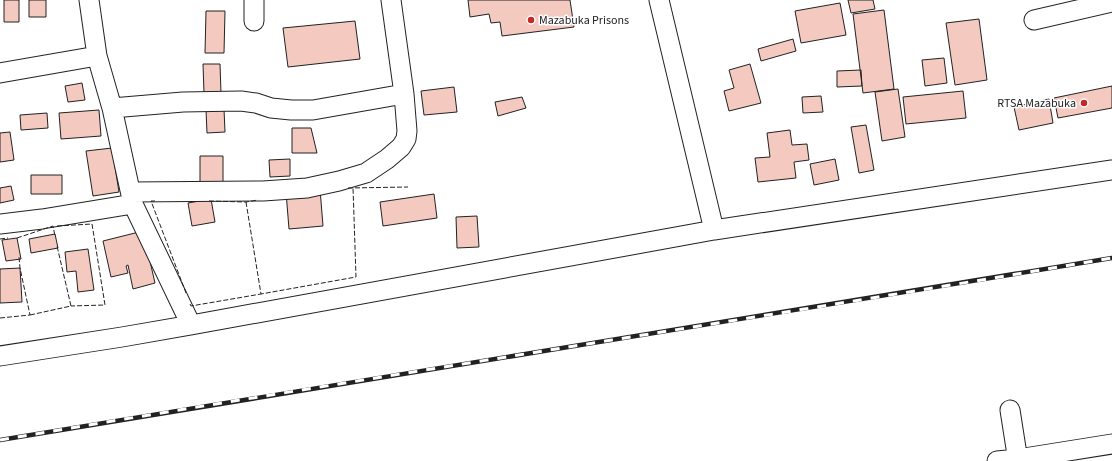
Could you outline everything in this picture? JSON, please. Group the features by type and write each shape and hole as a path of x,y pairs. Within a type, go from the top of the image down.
{"street":[{"path":"89,0 97,56 112,108 132,198 191,325"},
{"path":"254,0 254,21"},
{"path":"0,224 42,219 132,198 300,188 339,181 366,173 401,147 406,139 407,130 404,94 392,0"},
{"path":"659,0 714,230"},
{"path":"1034,20 1112,2"},
{"path":"0,73 97,56"},
{"path":"112,108 183,102 241,101 256,103 271,108 313,110 404,94"},
{"path":"0,356 191,325 714,230 1112,170"},
{"path":"1010,410 1018,460"},
{"path":"997,461 1018,460 1112,444"}],"building":[{"path":"4,0 19,0 19,22 4,22"},
{"path":"29,0 46,0 46,17 29,17"},
{"name":"Mazabuka Prisons","path":"468,0 570,0 574,27 502,36 500,22 491,23 489,14 470,17"},
{"path":"848,0 873,0 875,9 851,13"},
{"path":"840,3 846,35 801,43 795,11"},
{"path":"884,10 894,89 863,93 853,14"},
{"path":"206,11 225,11 224,53 205,53"},
{"path":"979,19 987,80 955,85 946,23"},
{"path":"355,21 360,59 288,67 283,28"},
{"path":"793,39 796,51 761,61 758,49"},
{"path":"944,58 947,83 925,86 922,60"},
{"path":"203,64 220,64 221,93 204,93"},
{"path":"750,64 761,103 729,111 724,91 734,88 729,70"},
{"path":"861,70 862,86 837,87 837,71"},
{"path":"82,83 85,100 68,102 65,86"},
{"name":"RTSA Mazabuka","path":"1112,86 1112,108 1058,118 1054,98"},
{"path":"454,87 457,112 424,115 421,91"},
{"path":"898,89 905,137 882,141 875,92"},
{"path":"963,91 966,118 906,124 903,97"},
{"path":"821,96 823,112 803,113 802,97"},
{"path":"522,97 526,108 498,116 495,102"},
{"name":"RTSA Mazabuka","path":"1049,99 1053,123 1019,130 1014,107"},
{"path":"224,109 225,132 207,133 206,110"},
{"path":"99,110 101,136 61,139 59,113"},
{"path":"47,113 48,128 21,130 20,115"},
{"path":"866,125 874,170 859,173 851,127"},
{"path":"292,128 311,128 317,153 292,153"},
{"path":"790,130 792,145 807,144 809,160 794,162 796,178 758,182 755,158 770,157 767,133"},
{"path":"10,132 14,160 0,162 0,133"},
{"path":"112,148 119,192 93,196 86,151"},
{"path":"200,156 223,156 223,183 200,183"},
{"path":"290,159 290,176 270,177 269,160"},
{"path":"835,159 839,180 814,185 810,164"},
{"path":"31,175 62,175 62,194 31,194"},
{"path":"11,186 14,200 0,203 0,188"},
{"path":"320,189 323,226 289,229 286,192"},
{"path":"434,194 437,218 383,226 380,202"},
{"path":"211,199 215,222 192,226 188,203"},
{"path":"477,216 479,247 457,248 456,217"},
{"path":"143,231 155,283 133,289 128,265 126,266 128,273 111,277 103,241"},
{"path":"55,234 58,248 31,253 29,239"},
{"path":"17,238 21,259 6,261 2,240"},
{"path":"88,249 94,290 78,292 76,271 67,272 65,252"},
{"path":"20,268 22,302 0,303 0,269"}],"railway":[{"path":"0,440 1112,258"}],"fence":[{"path":"246,202 261,294 356,277 353,187"},
{"path":"348,188 408,187"},
{"path":"209,201 246,202 258,200"},
{"path":"155,201 151,201 186,293"},
{"path":"57,226 92,224 105,305 71,306"},
{"path":"17,238 53,226 55,236"},
{"path":"0,239 8,238"},
{"path":"30,315 71,306 57,246"},
{"path":"0,318 30,315 19,257"},
{"path":"190,304 191,306 261,294"}],"place":[{"name":"Mazabuka Prisons","path":"531,20"},
{"name":"RTSA Mazabuka","path":"1084,103"}]}
